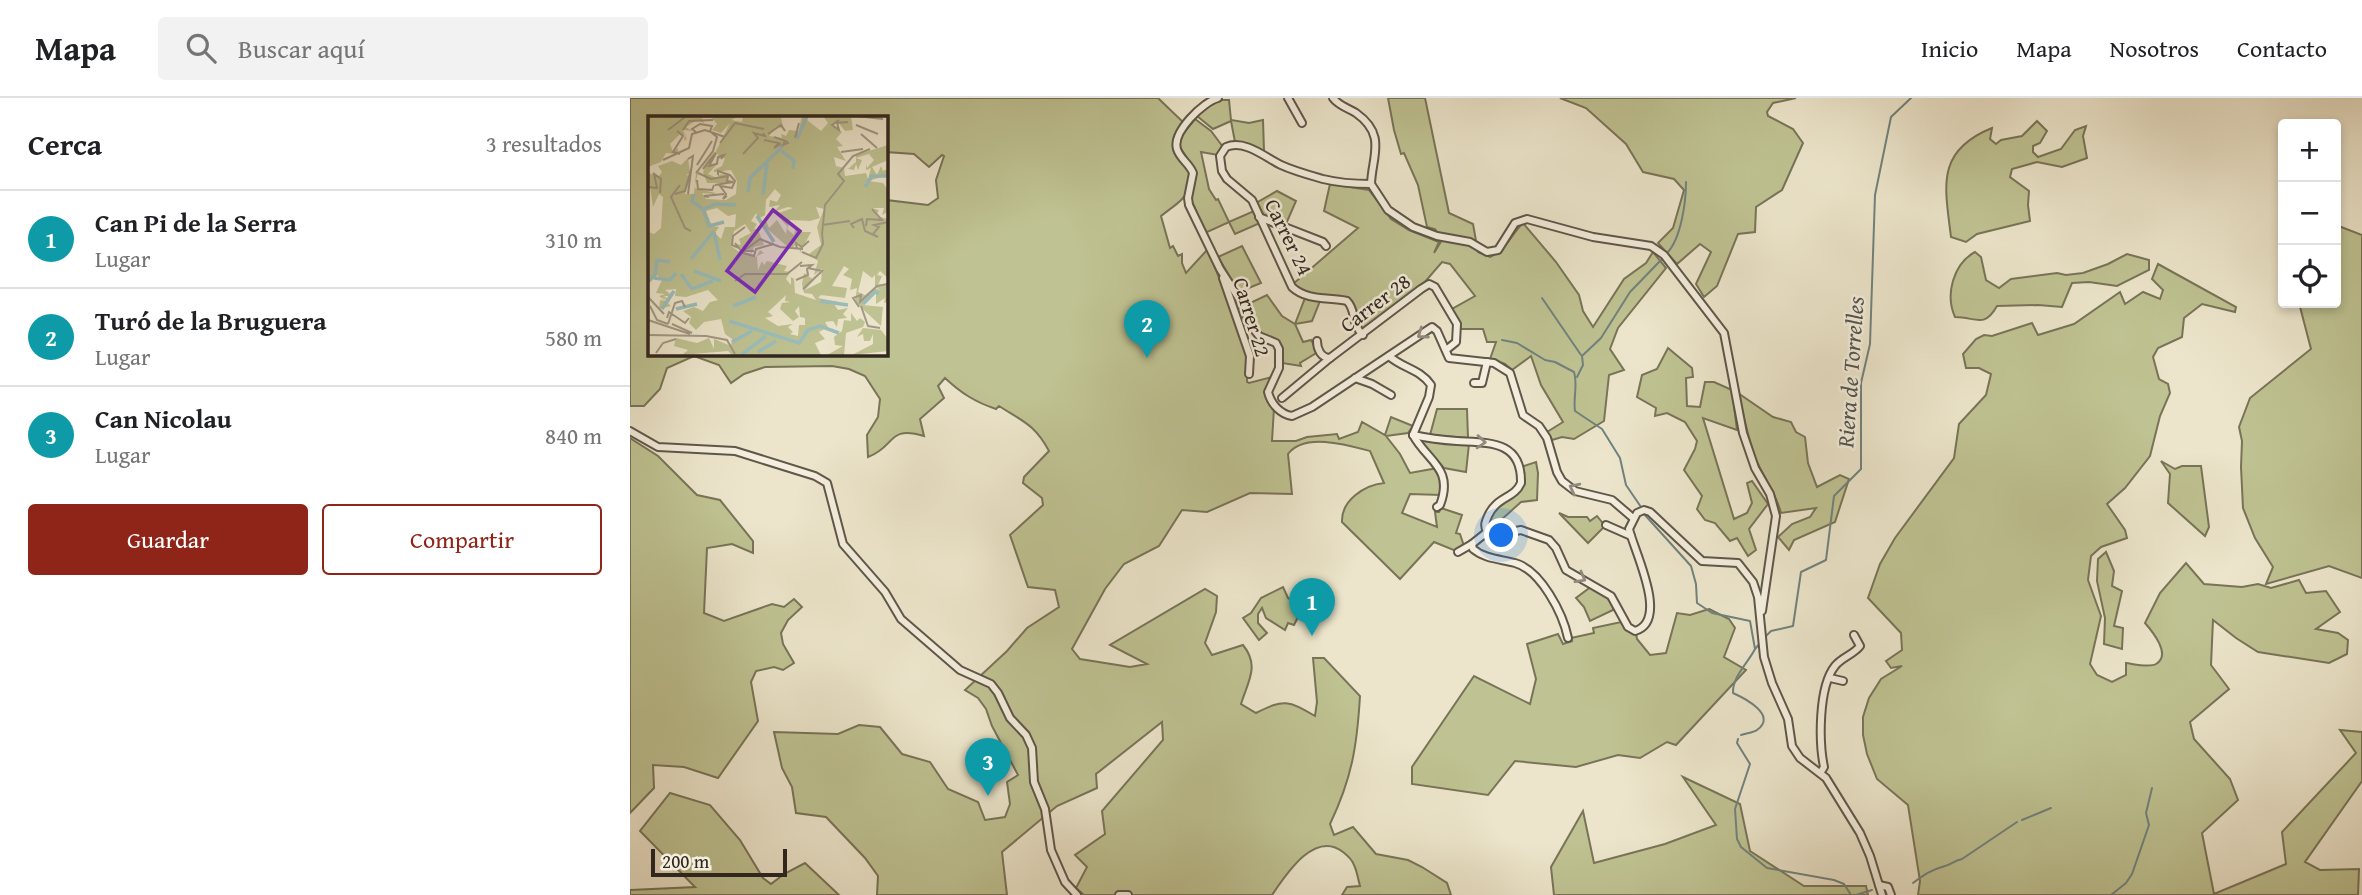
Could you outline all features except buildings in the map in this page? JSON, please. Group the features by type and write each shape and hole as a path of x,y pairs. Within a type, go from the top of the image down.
{"street":[{"path":"1218,98 1201,107 1180,132 1176,144 1193,173 1189,205 1220,270 1240,300 1256,333 1278,346 1279,368 1268,392 1274,404 1284,414 1292,416 1302,412 1324,400 1429,327 1435,328 1451,359 1498,364 1510,374 1523,415 1539,426 1547,438 1559,475 1565,484 1575,491 1612,500 1633,519"},
{"path":"1288,98 1302,123"},
{"path":"1333,98 1360,116 1373,133 1377,149 1371,184 1388,210 1413,227 1437,236 1470,242 1487,252 1497,250 1515,223 1527,219 1593,237 1651,246 1664,255 1726,337 1743,433 1755,468 1774,504 1776,516 1760,620"},
{"name":"Carrer 24","path":"1363,335 1354,326 1352,308 1347,301 1314,298 1299,293 1292,287 1251,198 1222,172 1221,154 1228,146 1237,145 1266,155 1284,166 1326,180 1371,184"},
{"path":"1259,217 1323,242 1326,246"},
{"name":"Carrer 22","path":"1220,270 1250,356 1249,374"},
{"name":"Carrer 28","path":"1317,341 1322,355 1330,358 1420,289 1431,285 1451,312 1457,327 1456,342 1446,350"},
{"path":"1389,356 1394,361 1420,372 1431,384 1429,397 1413,435"},
{"path":"1282,397 1330,358"},
{"path":"1474,383 1483,382 1487,362"},
{"path":"1355,378 1377,386 1391,396"},
{"path":"630,431 658,447 725,450 815,476 827,483 841,540 853,557 885,592 906,624 960,670 991,684 1010,718 1026,735 1032,748 1034,782 1045,809 1051,850 1065,881 1077,895"},
{"path":"1413,435 1443,474 1443,496 1437,507"},
{"path":"1413,435 1492,443 1504,448 1512,456 1520,472 1519,487 1493,505 1485,522 1487,532"},
{"path":"1487,532 1493,535 1521,530 1549,540 1556,548 1566,570 1611,596 1626,624 1635,631 1646,623 1651,604 1648,586 1629,528 1637,513 1648,510 1702,561 1734,562 1742,565 1756,590 1762,641 1772,683 1789,724 1794,751 1821,772 1863,838 1882,895"},
{"path":"1606,525 1631,536"},
{"path":"1458,552 1487,532"},
{"path":"1472,544 1478,554 1526,569 1556,604 1568,638"},
{"path":"1821,772 1824,767 1820,740 1821,718 1830,678 1837,664 1859,648 1860,643 1854,635"},
{"path":"1830,678 1843,681"},
{"path":"1879,885 1888,887 1891,895"},
{"path":"1119,895 1128,895"}],"green space":[{"path":"630,98 1158,98 1184,123 1174,143 1190,174 1184,196 1161,216 1170,248 1173,246 1178,256 1182,254 1186,273 1207,250 1212,259 1247,354 1247,382 1272,377 1266,390 1274,408 1272,441 1296,441 1337,434 1339,439 1358,432 1362,422 1385,435 1391,417 1413,426 1408,433 1386,436 1410,473 1438,468 1442,480 1441,495 1410,494 1402,513 1437,527 1435,512 1439,512 1441,508 1462,515 1456,533 1460,534 1464,546 1456,551 1434,542 1400,579 1342,522 1345,507 1356,495 1369,487 1384,483 1370,451 1327,442 1304,443 1288,454 1292,494 1250,493 1207,512 1182,510 1159,546 1124,564 1105,589 1072,649 1080,659 1130,667 1147,664 1110,645 1205,589 1217,596 1216,612 1205,643 1212,655 1243,645 1252,667 1241,704 1256,713 1273,705 1286,703 1315,716 1317,702 1313,658 1324,658 1360,696 1352,762 1344,792 1330,824 1334,835 1353,827 1376,854 1408,860 1422,867 1447,883 1451,895 1342,895 1347,887 1360,886 1355,867 1343,852 1322,846 1303,857 1272,895 1084,895 1076,888 1087,867 1075,855 1105,834 1102,811 1163,740 1162,722 1096,774 1097,788 1057,806 1002,852 1007,895 877,895 878,876 865,858 826,817 796,813 792,787 782,768 774,732 838,734 859,725 880,727 902,754 930,762 948,789 978,802 985,820 1005,817 1010,804 1007,782 1018,775 986,709 978,698 965,690 1007,651 1027,628 1059,607 1055,590 1028,587 1010,535 1043,505 1042,498 1023,483 1024,477 1049,451 1039,435 1022,420 999,406 996,409 975,400 945,378 938,386 944,398 920,419 924,436 912,433 897,435 877,453 868,457 867,435 878,417 880,399 865,376 849,369 832,366 765,367 744,374 731,383 719,365 694,356 667,368 660,389 644,406 630,406"},
{"path":"1388,98 1425,98 1449,213 1473,224 1478,252 1490,257 1496,254 1523,223 1556,262 1579,295 1583,311 1593,327 1624,279 1646,263 1653,252 1666,268 1618,328 1610,349 1624,370 1609,375 1604,421 1574,439 1562,437 1552,440 1547,432 1563,422 1541,385 1531,356 1512,370 1505,364 1490,359 1496,342 1487,342 1483,329 1461,329 1452,309 1475,296 1450,264 1442,262 1424,283 1366,329 1358,326 1354,305 1347,297 1310,294 1293,284 1358,228 1324,211 1330,184 1369,190 1391,219 1409,230 1439,242 1434,253 1442,240 1435,229 1427,227 1418,185 1404,153 1401,154"},
{"path":"1560,98 1796,98 1773,103 1767,112 1768,116 1793,129 1803,143 1782,190 1756,207 1755,232 1738,234 1717,286 1704,297 1696,284 1711,252 1700,244 1677,264 1658,243 1673,228 1684,190 1674,179 1643,172 1626,144 1586,108"},
{"path":"1216,100 1229,100 1231,120 1249,123 1263,120 1264,151 1235,142 1231,121 1213,129 1197,116"},
{"path":"1195,119 1211,131 1223,147 1218,155 1201,152 1209,189 1216,200 1218,199 1229,222 1205,233 1191,199 1195,170 1179,146 1182,135"},
{"path":"2037,121 2047,131 2040,143 2033,146 2033,152 2038,157 2061,149 2075,130 2086,126 2083,136 2087,158 2062,167 2037,162 2012,169 2010,177 2029,191 2030,221 1977,234 1966,242 1951,237 1946,187 1952,159 1974,137 1992,128 1990,139 1996,144 2001,140 2022,136"},
{"path":"1277,191 1296,201 1286,224 1264,215 1256,203"},
{"path":"1254,211 1260,223 1235,234 1229,222"},
{"path":"2341,227 2362,235 2362,578 2329,566 2266,584 2273,567 2255,538 2243,508 2242,441 2239,427 2250,398 2311,349 2300,308 2341,308"},
{"path":"1242,246 1261,283 1239,292 1218,257"},
{"path":"1975,252 1981,257 1986,280 1999,288 2011,279 2057,273 2083,273 2127,254 2149,260 2149,270 2117,286 2089,282 2072,283 2062,307 1997,306 1984,320 1955,317 1951,299 1953,281 1961,264"},
{"path":"2158,264 2236,307 2235,312 2202,304 2184,318 2182,337 2158,348 2153,357 2159,379 2168,384 2170,393 2160,416 2150,456 2125,488 2107,504 2125,530 2127,538 2101,547 2091,556 2088,580 2101,616 2090,664 2097,675 2112,682 2126,675 2126,663 2149,666 2160,660 2162,655 2159,643 2145,623 2160,593 2186,563 2204,584 2242,587 2258,584 2271,588 2299,580 2306,593 2326,591 2340,612 2316,629 2338,633 2348,640 2347,654 2329,663 2258,652 2213,620 2211,665 2229,689 2190,722 2194,739 2230,779 2238,800 2202,833 2214,894 2286,864 2282,832 2356,753 2340,730 2362,732 2362,781 2305,862 2320,870 2359,869 2358,895 1918,895 1920,881 1908,805 1877,779 1863,735 1863,717 1869,698 1881,679 1902,666 1891,668 1886,661 1902,650 1901,633 1868,598 1880,564 1895,538 1954,458 1959,424 1986,395 1991,374 1979,368 1966,368 1963,354 1976,339 2032,323 2038,335 2074,324 2120,292 2125,304 2143,292 2160,299 2163,290 2152,279"},
{"path":"1267,295 1282,316 1295,324 1303,342 1311,340 1318,352 1300,363 1301,366 1282,363 1279,343 1258,330 1252,321 1246,305"},
{"path":"1305,298 1320,301 1312,321 1295,324"},
{"path":"1668,348 1692,368 1693,377 1686,378 1687,406 1700,407 1705,382 1714,382 1732,390 1737,430 1703,418 1734,519 1747,513 1752,503 1747,483 1752,481 1768,504 1749,529 1756,550 1748,556 1737,538 1730,541 1715,523 1705,520 1697,509 1702,496 1684,470 1697,441 1685,422 1667,413 1655,416 1656,408 1637,397 1642,375 1657,369"},
{"path":"1738,393 1773,417 1791,422 1796,432 1805,437 1808,463 1817,487 1840,475 1849,479 1835,522 1794,540 1789,550 1778,537 1792,524 1810,517 1816,508 1781,513 1755,457"},
{"path":"1437,409 1467,409 1468,438 1430,435"},
{"path":"630,438 658,456 697,495 720,500 753,541 753,553 732,544 707,548 704,613 724,621 772,604 784,607 794,599 802,607 788,620 781,633 783,644 794,663 783,670 774,667 756,671 751,682 758,721 718,778 684,767 653,765 654,788 630,813"},
{"path":"1418,439 1469,444 1466,472 1444,468"},
{"path":"2161,461 2175,469 2182,466 2201,466 2209,527 2205,536 2168,503 2170,474"},
{"path":"1536,462 1537,500 1521,502 1490,530 1488,525 1494,507 1523,486 1521,467"},
{"path":"1559,513 1568,517 1587,517 1590,521 1597,516 1605,526 1588,543"},
{"path":"2106,552 2114,571 2112,586 2122,591 2114,626 2123,628 2122,649 2104,644 2105,618 2097,581 2098,559"},
{"path":"1592,586 1607,597 1615,609 1590,621 1584,607 1576,598"},
{"path":"1283,587 1288,598 1303,607 1294,625 1288,623 1285,630 1266,618 1262,608 1258,614 1258,623 1267,633 1259,640 1243,618 1251,613 1261,598"},
{"path":"1709,609 1729,619 1735,628 1724,657 1746,670 1676,745 1667,742 1640,758 1618,755 1576,767 1515,761 1488,795 1412,784 1412,767 1474,676 1530,704 1536,679 1527,644 1558,634 1563,644 1572,641 1571,638 1594,633 1593,628 1621,622 1626,630 1636,633 1637,639 1650,655 1666,653 1677,613 1690,615"},
{"path":"1683,777 1740,804 1750,851 1804,886 1866,886 1868,895 1554,895 1551,867 1583,811 1594,863 1665,844 1716,825"},
{"path":"670,793 710,805 740,840 763,878 771,884 805,863 839,895 630,895 630,890 695,887 640,831"}],"waterway":[{"name":"Riera de Torrelles","path":"1764,638 1771,631 1793,626 1801,572 1826,560 1834,496 1861,469 1861,383 1870,344 1875,195 1891,117 1911,98"},
{"path":"1667,253 1679,230 1686,182"},
{"path":"1577,377 1583,365 1582,356 1601,338 1630,292 1662,259"},
{"path":"1542,298 1581,355"},
{"path":"1502,340 1517,343 1545,360 1574,372 1575,411 1602,429 1620,458 1626,485 1641,507"},
{"path":"1644,514 1691,566 1697,603 1712,613 1750,621 1755,649 1738,676 1733,693 1757,708 1764,719 1757,730 1741,735"},
{"name":"Riera de Torrelles","path":"1755,649 1761,642"},
{"path":"1738,739 1737,743 1750,764 1735,809 1737,839 1741,847 1767,868 1834,880 1844,884 1851,895"},
{"path":"2111,895 2126,883 2132,874 2149,825 2146,813 2152,788"},
{"path":"2022,820 2051,808"},
{"path":"1913,883 1932,871 1962,859 2017,822"},
{"path":"1856,895 1872,890"}],"place":[{"name":"Turó de la Bruguera","path":"1147,358"},
{"name":"Can Pi de la Serra","path":"1312,636"},
{"name":"Can Nicolau","path":"988,796"}]}
